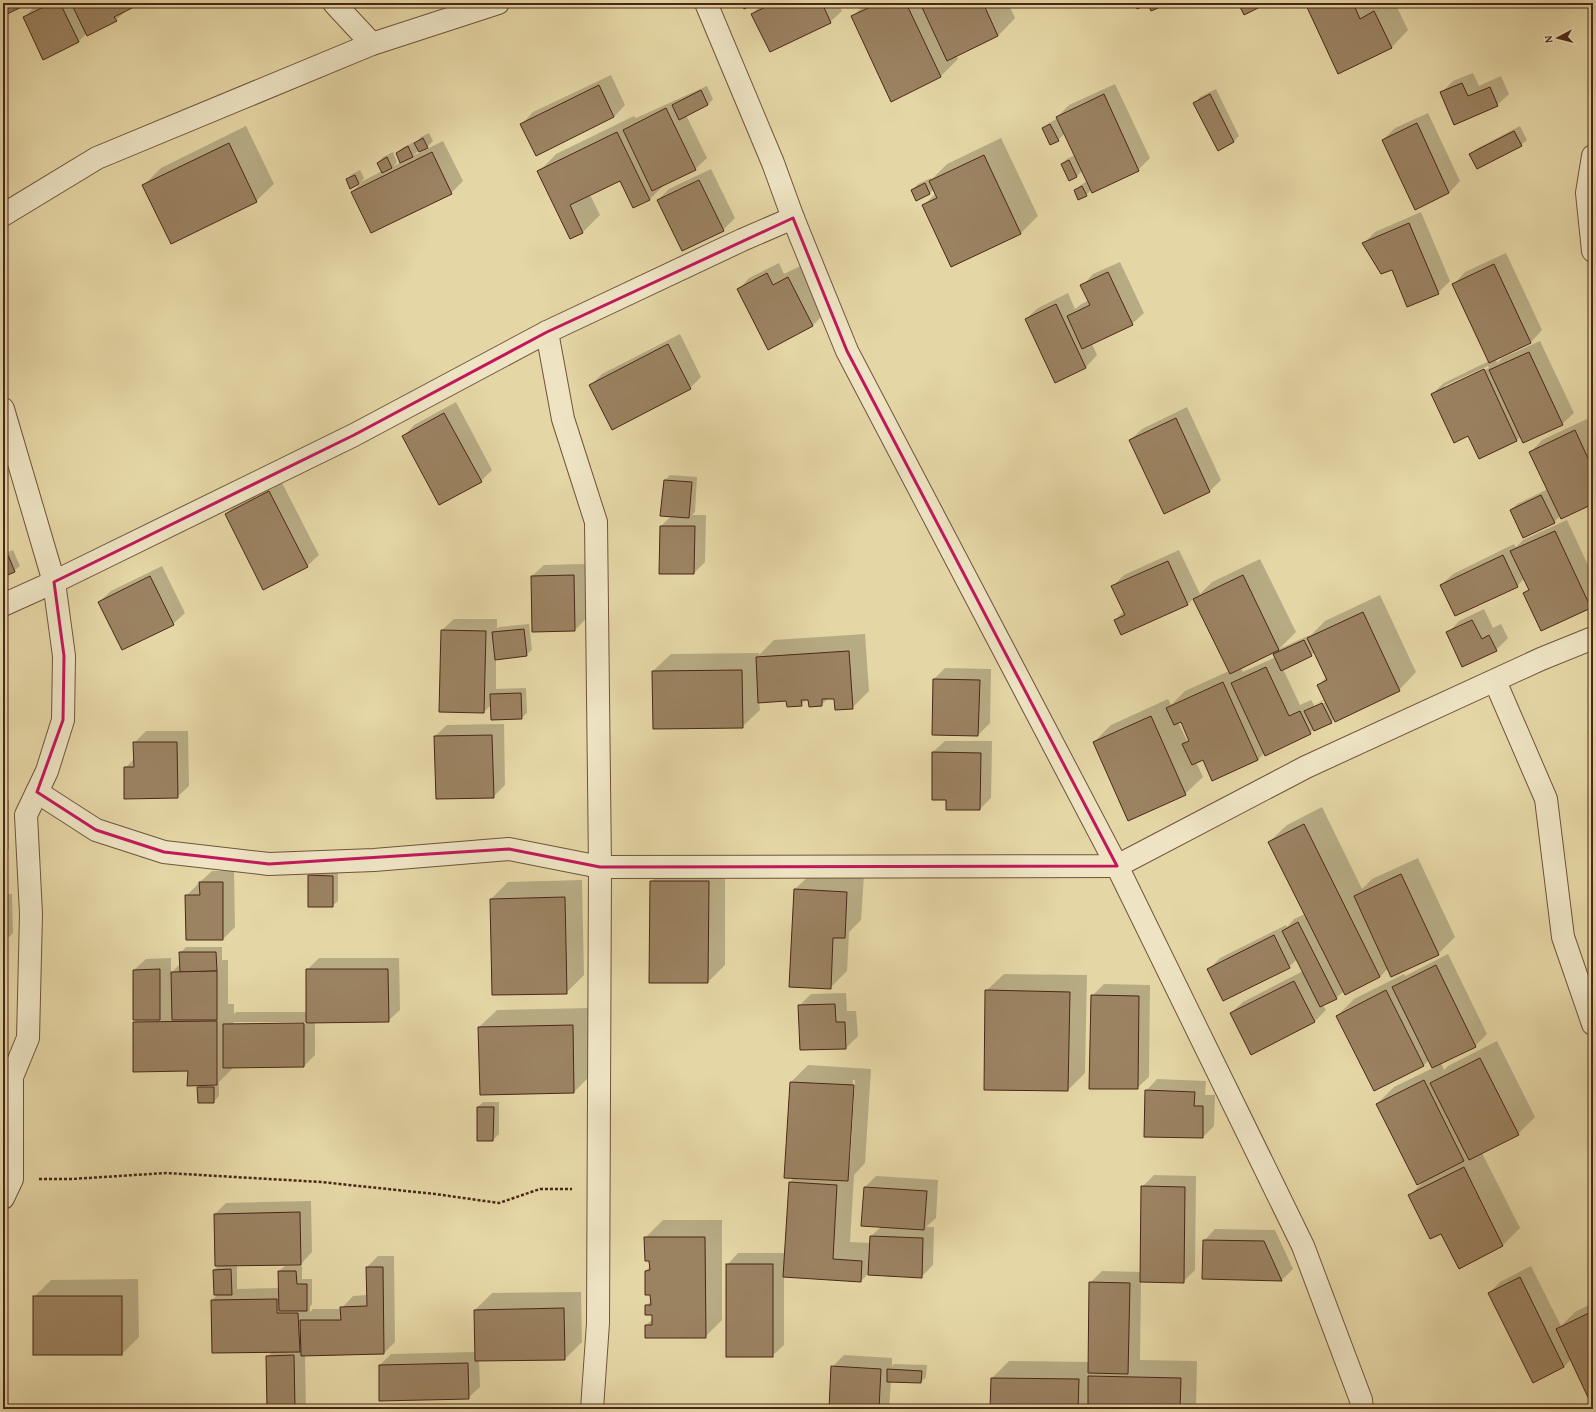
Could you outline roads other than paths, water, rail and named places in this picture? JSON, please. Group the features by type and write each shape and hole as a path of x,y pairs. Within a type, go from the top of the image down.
{"street":[{"path":"334,3 372,44"},
{"path":"3,215 97,158 372,44 498,3"},
{"path":"706,3 773,163 793,218 847,351 1117,866 1304,1246 1361,1400 1362,1409"},
{"path":"1593,156 1587,193 1593,251"},
{"path":"3,605 54,582 354,435 547,332 742,240 793,218"},
{"path":"547,332 563,419 596,522 600,867 598,1323 592,1409"},
{"path":"3,409 54,582 64,656 63,720 47,771 26,815 31,914 28,1038 12,1076 8,1188"},
{"path":"37,792 96,830 164,852 269,864 374,860 509,849 600,867 1117,866 1306,767 1542,659 1593,638"},
{"path":"1495,681 1546,799 1563,937 1593,1024"}]}
